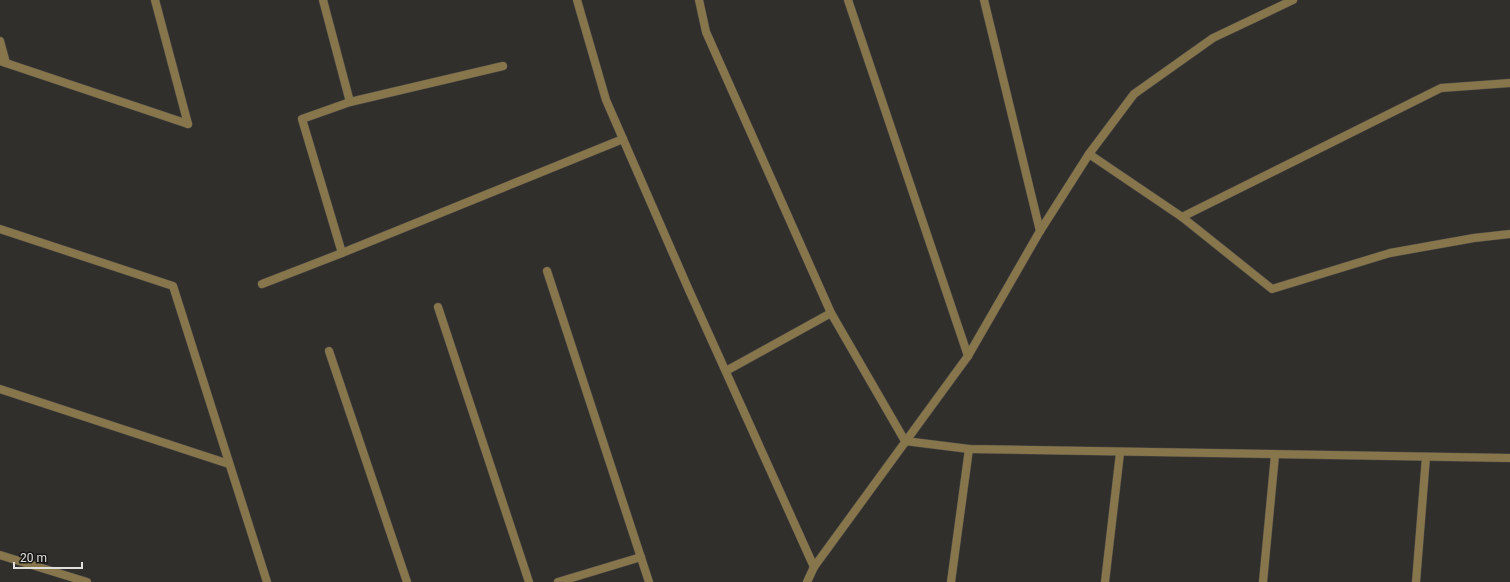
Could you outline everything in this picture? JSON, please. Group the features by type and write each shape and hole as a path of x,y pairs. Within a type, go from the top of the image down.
{"street":[{"path":"0,41 3,62 188,124 155,0"},
{"path":"323,0 350,102"},
{"path":"577,0 606,100 814,567"},
{"path":"699,0 706,32 831,313 905,441"},
{"path":"848,0 968,356"},
{"path":"984,0 1040,231"},
{"path":"807,582 814,567 968,356 1040,231 1089,154 1134,94 1213,38 1293,0"},
{"path":"342,253 302,119 350,102 503,66"},
{"path":"1182,217 1441,88 1510,83"},
{"path":"262,284 623,139"},
{"path":"1089,154 1182,217 1272,289 1390,253 1474,238 1510,234"},
{"path":"0,229 173,286 267,582"},
{"path":"547,270 649,582"},
{"path":"438,307 529,582"},
{"path":"726,371 831,313"},
{"path":"329,351 407,582"},
{"path":"0,389 229,464"},
{"path":"905,441 969,449 1120,453 1510,458"},
{"path":"951,582 969,449"},
{"path":"1105,582 1120,453"},
{"path":"1263,582 1275,455"},
{"path":"1416,582 1426,457"},
{"path":"0,555 87,582"},
{"path":"558,582 641,557"}]}
